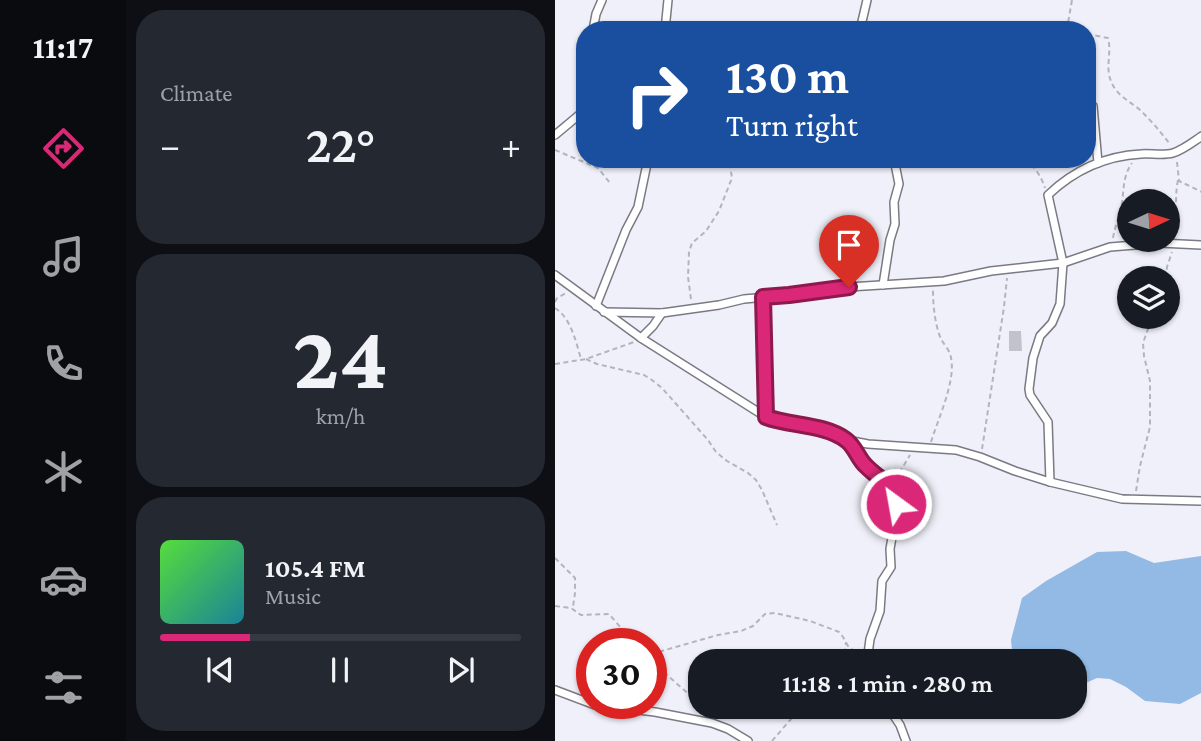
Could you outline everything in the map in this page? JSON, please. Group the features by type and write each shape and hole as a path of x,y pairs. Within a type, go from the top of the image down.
{"street":[{"path":"595,21 602,0"},
{"path":"666,21 668,0"},
{"path":"862,21 867,0"},
{"path":"555,135 576,118"},
{"path":"1096,140 1098,163 1138,154 1175,152 1201,136"},
{"path":"596,306 638,207 646,168"},
{"path":"883,285 895,224 895,202 899,184 896,168"},
{"path":"1050,482 1048,422 1030,394 1033,358 1040,336 1052,323 1059,309 1063,263 1048,195 1084,168"},
{"path":"1180,244 1201,245"},
{"path":"605,312 662,313 849,287 958,279 980,273 1063,263 1117,247"},
{"path":"555,275 641,338 766,417 820,429 847,440 868,444 956,450 1050,482 1122,499 1201,501"},
{"path":"763,297 766,417"},
{"path":"641,338 662,313"},
{"path":"847,440 864,465 892,490 896,509 890,549 891,567 882,581 880,611 868,649"},
{"path":"555,690 595,705 665,713 712,723 748,741"},
{"path":"896,719 906,741"}],"path":[{"path":"1068,21 1072,0"},
{"path":"1096,36 1108,38 1109,78 1113,87 1123,99 1144,113 1175,152 1176,189"},
{"path":"555,150 576,159"},
{"path":"1110,247 1122,204 1126,171 1138,154"},
{"path":"598,168 610,183"},
{"path":"697,309 691,299 689,252 692,243 706,231 719,211 732,178 730,168"},
{"path":"1034,168 1048,195"},
{"path":"1178,179 1182,184 1201,192"},
{"path":"980,457 1011,269"},
{"path":"929,448 953,369 950,352 938,331 932,282"},
{"path":"555,302 573,289"},
{"path":"555,308 560,311 573,333 581,360"},
{"path":"1135,499 1150,427 1150,382 1143,343 1148,329"},
{"path":"555,364 586,359 641,338"},
{"path":"586,359 644,375 662,388 716,452 756,480 777,525"},
{"path":"892,490 914,448"},
{"path":"555,558 575,578 573,609"},
{"path":"555,606 573,609 578,615 609,614 621,628"},
{"path":"667,649 741,631 753,626 765,614 775,613 824,625 839,632 851,649"},
{"path":"845,649 846,641"},
{"path":"667,675 688,693"},
{"path":"772,741 791,719"}],"water":[{"path":"1126,551 1154,563 1201,556 1201,693 1180,704 1145,701 1110,679 1097,678 1087,682 1087,649 1012,649 1011,640 1022,598 1097,552"}],"building":[{"path":"1009,331 1021,331 1022,351 1009,351"}],"route":[{"path":"849,287 763,297 766,417 820,429 847,440 864,465 890,486 896,504"}]}
